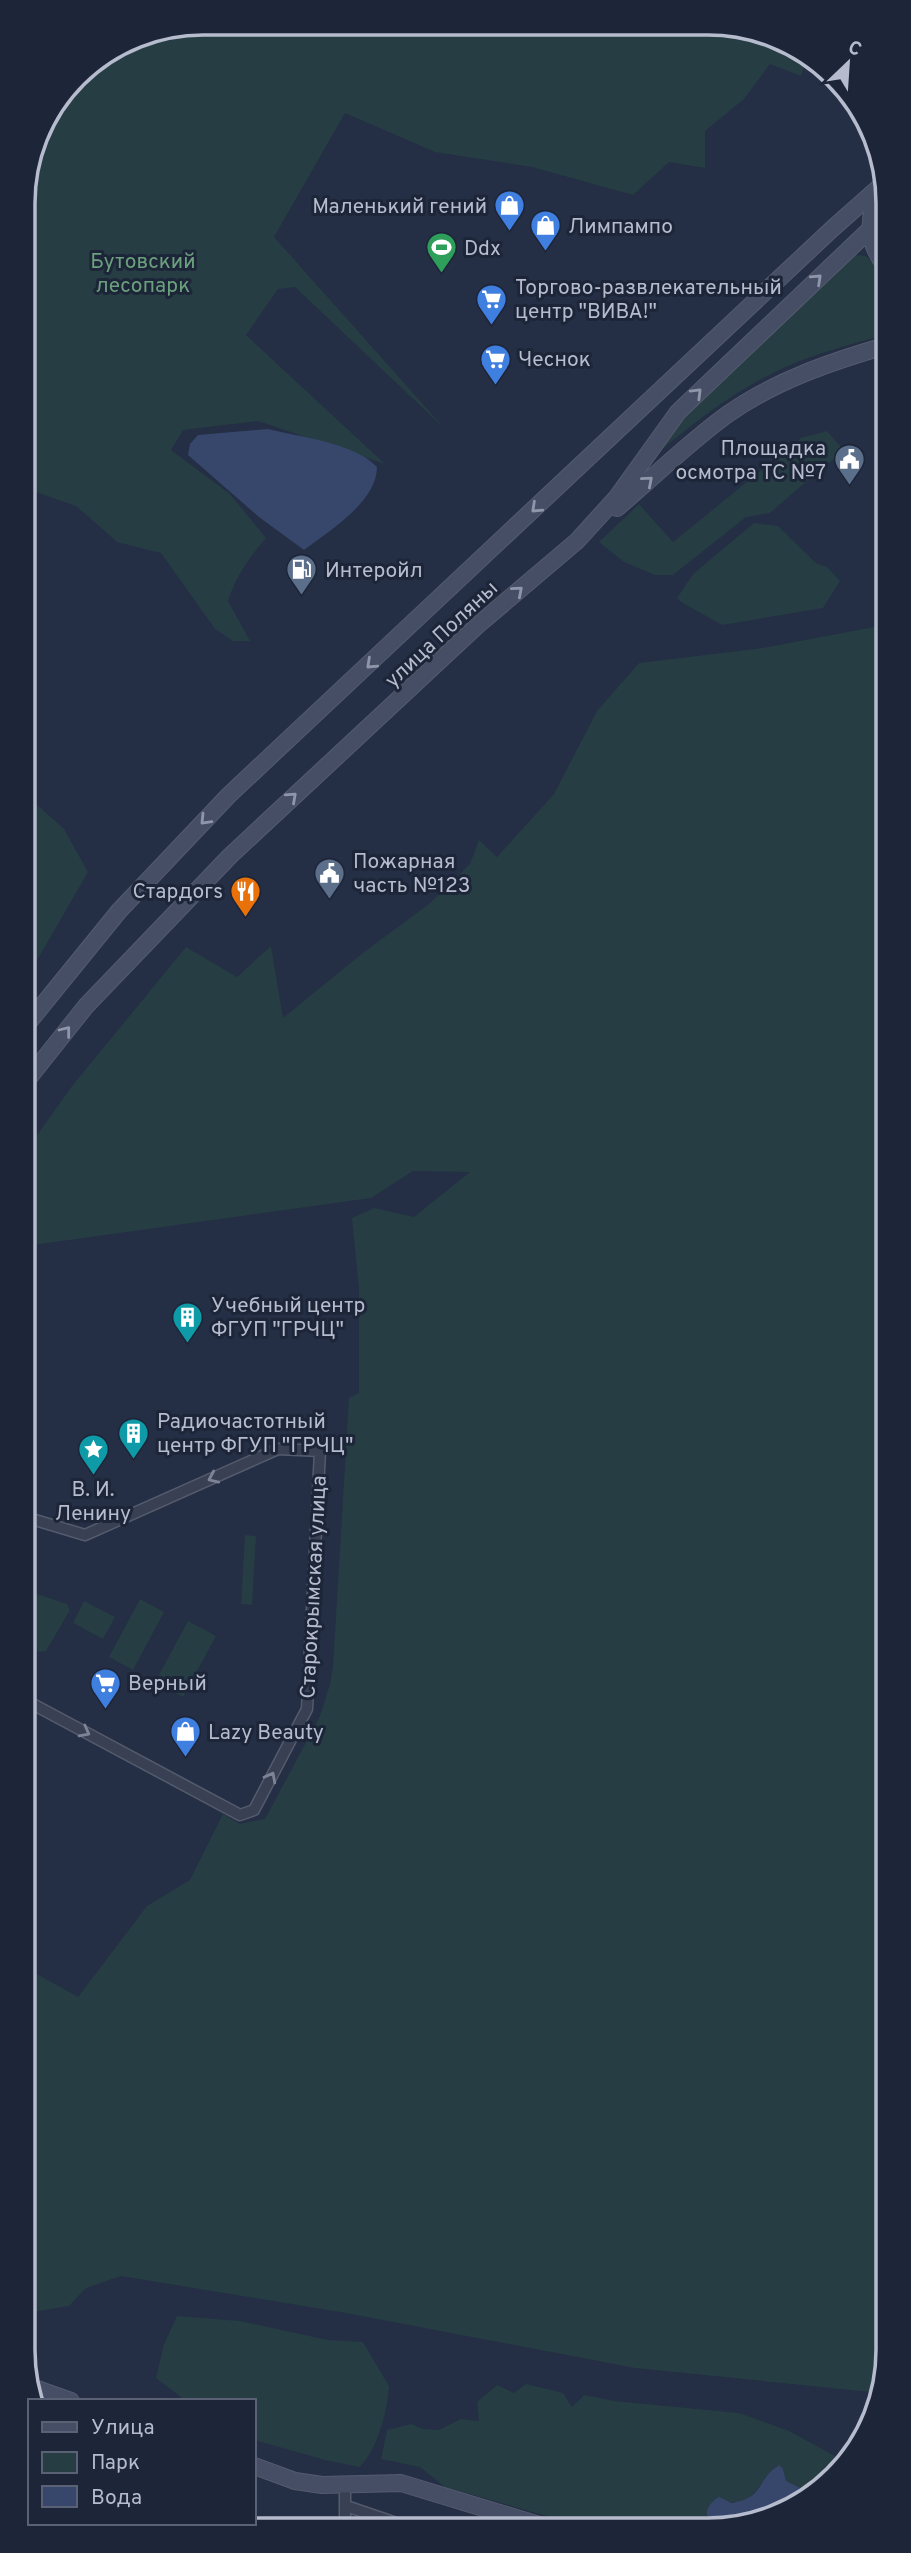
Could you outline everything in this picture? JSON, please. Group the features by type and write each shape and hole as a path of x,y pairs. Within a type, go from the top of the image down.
{"main road":[{"name":"улица Поляны","path":"35,1014 119,911 229,795 876,190"},
{"path":"876,198 869,231 876,246"},
{"name":"улица Поляны","path":"35,1070 86,1006 261,825 384,715 478,625 577,541 617,497 678,412 876,224"},
{"path":"832,229 869,231 876,235"},
{"path":"844,253 862,250 876,258"},
{"path":"577,541 729,414 789,380 838,360 876,349"},
{"path":"40,2390 65,2399"},
{"path":"256,2467 295,2481 322,2485 401,2483 516,2518"}],"street":[{"name":"Старокрымская улица","path":"35,1520 85,1535 278,1449 320,1451 307,1709 254,1810 240,1815 35,1705"},
{"path":"345,2484 345,2518"},
{"path":"346,2506 381,2518"}],"green space":[{"name":"Бутовский лесопарк","path":"192,35 719,35 741,38 772,48 804,66 801,76 770,64 744,99 705,131 705,168 669,162 633,195 532,167 435,152 345,113 274,237 445,429 295,287 278,289 246,335 385,464 258,421 183,430 171,450 230,494 266,538 244,568 228,601 250,641 233,641 215,629 161,553 117,542 76,506 35,492 35,192 38,170 52,129 77,92 110,63 139,48 170,38"},
{"path":"866,256 876,265 876,338 810,357 767,376 707,414 652,458 674,423 851,257"},
{"path":"827,431 847,454 839,461 836,458 824,466 770,513 746,517 673,575 655,575 624,562 599,542 639,504 673,542 801,438"},
{"path":"754,523 778,526 816,563 827,567 840,581 823,608 722,625 677,598 693,574"},
{"path":"876,627 876,2361 870,2392 635,2368 346,2313 121,2276 86,2288 69,2306 35,2312 35,1973 78,1997 147,1906 190,1880 223,1814 240,1824 265,1819 320,1716 333,1667 349,1398 359,1393 359,1289 352,1218 374,1208 414,1217 470,1172 413,1171 371,1198 35,1245 35,1138 72,1086 186,947 237,977 271,946 283,1018 364,952 429,904 470,864 479,840 497,857 554,794 597,711 639,663 763,648"},
{"path":"35,803 64,829 88,872 35,964"},
{"path":"245,1535 256,1536 252,1605 241,1604"},
{"path":"35,1593 67,1604 70,1610 46,1651 35,1650"},
{"path":"140,1599 164,1612 133,1670 109,1657"},
{"path":"84,1601 115,1617 103,1639 73,1623"},
{"path":"188,1621 216,1636 183,1697 155,1682"},
{"path":"177,2316 240,2321 328,2340 363,2342 389,2386 386,2407 372,2450 360,2467 256,2441 256,2399 182,2399 156,2378 164,2344"},
{"path":"526,2384 563,2393 572,2407 584,2395 614,2401 739,2413 789,2431 835,2456 826,2470 797,2492 786,2481 783,2469 778,2465 751,2496 736,2502 726,2501 714,2518 554,2518 445,2487 420,2467 381,2459 387,2430 411,2424 423,2429 439,2430 461,2419 479,2421 477,2402 497,2385 514,2393"}],"water":[{"path":"268,429 341,447 355,452 377,467 375,480 360,504 338,525 304,550 259,517 188,455 190,444 198,435"},
{"path":"779,2465 786,2481 801,2489 762,2509 741,2515 708,2518 707,2510 719,2497 732,2503 743,2501 755,2492"}],"place":[{"name":"Маленький гений","path":"510,233"},
{"name":"Лимпампо","path":"545,253"},
{"name":"Ddx","path":"441,275"},
{"name":"Торгово-развлекательный центр \"ВИВА!\"","path":"492,326"},
{"name":"Чеснок","path":"495,386"},
{"name":"Площадка осмотра ТС №7","path":"849,487"},
{"name":"Интеройл","path":"302,597"},
{"name":"Пожарная часть №123","path":"330,900"},
{"name":"Стардогs","path":"246,918"},
{"name":"Учебный центр ФГУП \"ГРЧЦ\"","path":"188,1344"},
{"name":"Радиочастотный центр ФГУП \"ГРЧЦ\"","path":"134,1460"},
{"name":"В. И. Ленину","path":"93,1476"},
{"name":"Верный","path":"105,1710"},
{"name":"Lazy Beauty","path":"185,1759"}]}
